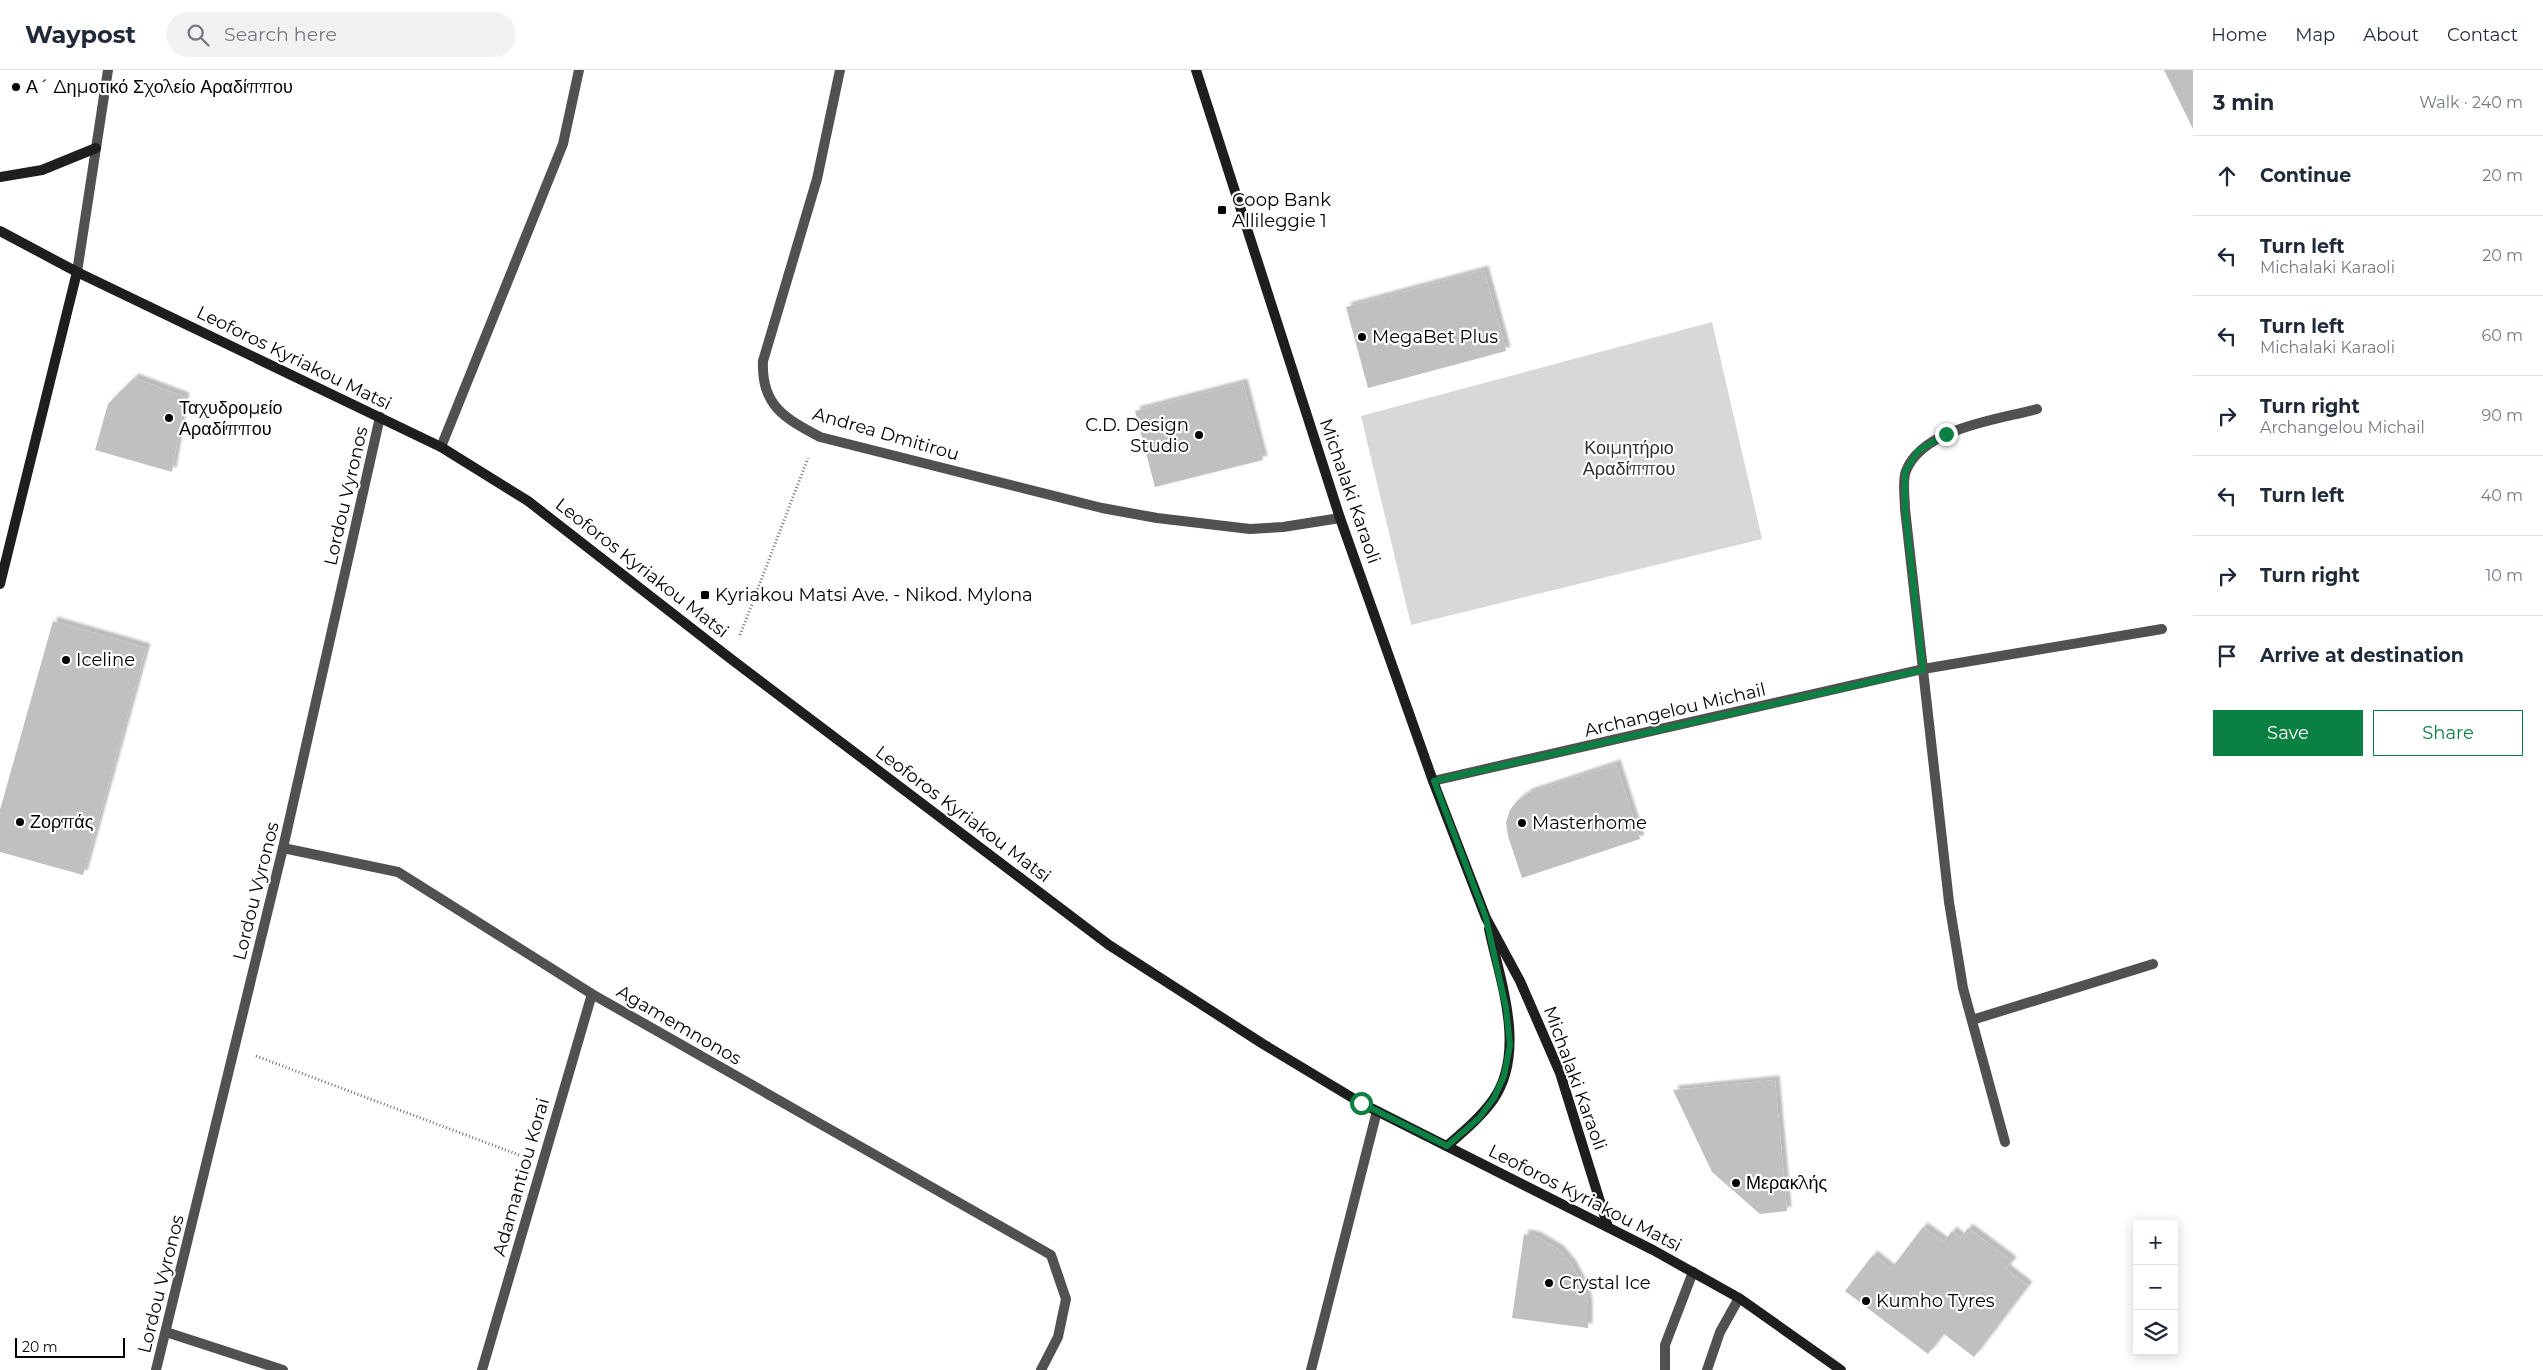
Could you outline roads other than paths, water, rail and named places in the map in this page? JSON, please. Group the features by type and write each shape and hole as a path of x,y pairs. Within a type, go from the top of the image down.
{"main road":[{"name":"Michalaki Karaoli","path":"1196,70 1340,518 1434,781 1486,918 1520,981 1557,1064 1608,1227"},
{"path":"0,177 42,170 96,148"},
{"name":"Leoforos Kyriakou Matsi","path":"0,231 77,272 441,446 528,501 1109,945 1263,1044 1377,1111 1608,1227 1739,1298 1841,1370"},
{"path":"0,584 77,272"},
{"name":"Michalaki Karaoli","path":"1447,1146 1479,1118 1494,1098 1504,1076 1510,1045 1506,1008 1486,918"}],"street":[{"path":"77,272 108,70"},
{"path":"441,446 564,144 579,70"},
{"name":"Andrea Dmitirou","path":"840,70 817,179 763,361 762,378 766,395 786,417 817,435 1102,508 1157,518 1250,528 1283,527 1340,518"},
{"path":"2005,1142 1963,988 1949,902 1905,509 1905,472 1918,451 1946,434 2037,409"},
{"name":"Lordou Vyronos","path":"156,1370 283,848 380,417"},
{"name":"Archangelou Michail","path":"1434,781 1923,670 2162,629"},
{"name":"Agamemnonos","path":"283,848 398,872 592,994 1051,1255 1066,1299 1058,1337 1041,1370"},
{"path":"1972,1020 2153,964"},
{"name":"Adamantiou Korai","path":"482,1370 592,994"},
{"path":"1311,1370 1377,1111"},
{"path":"1665,1370 1665,1345 1693,1272"},
{"path":"1707,1370 1720,1332 1739,1298"},
{"path":"166,1332 283,1370"}],"place":[{"name":"Α´ Δημοτικό Σχολείο Αραδίππου","path":"16,87"},
{"name":"Coop Bank Allileggie 1","path":"1222,210"},
{"name":"MegaBet Plus","path":"1362,337"},
{"name":"Ταχυδρομείο Αραδίππου","path":"169,418"},
{"name":"C.D. Design Studio","path":"1199,435"},
{"name":"Kyriakou Matsi Ave. - Nikod. Mylona","path":"705,595"},
{"name":"Iceline","path":"66,660"},
{"name":"Ζορπάς","path":"20,822"},
{"name":"Masterhome","path":"1522,823"},
{"name":"Μερακλής","path":"1736,1183"},
{"name":"Crystal Ice","path":"1549,1283"},
{"name":"Kumho Tyres","path":"1866,1301"}],"park label":[{"name":"Κοιμητήριο Αραδίππου","path":"1629,458"}]}
